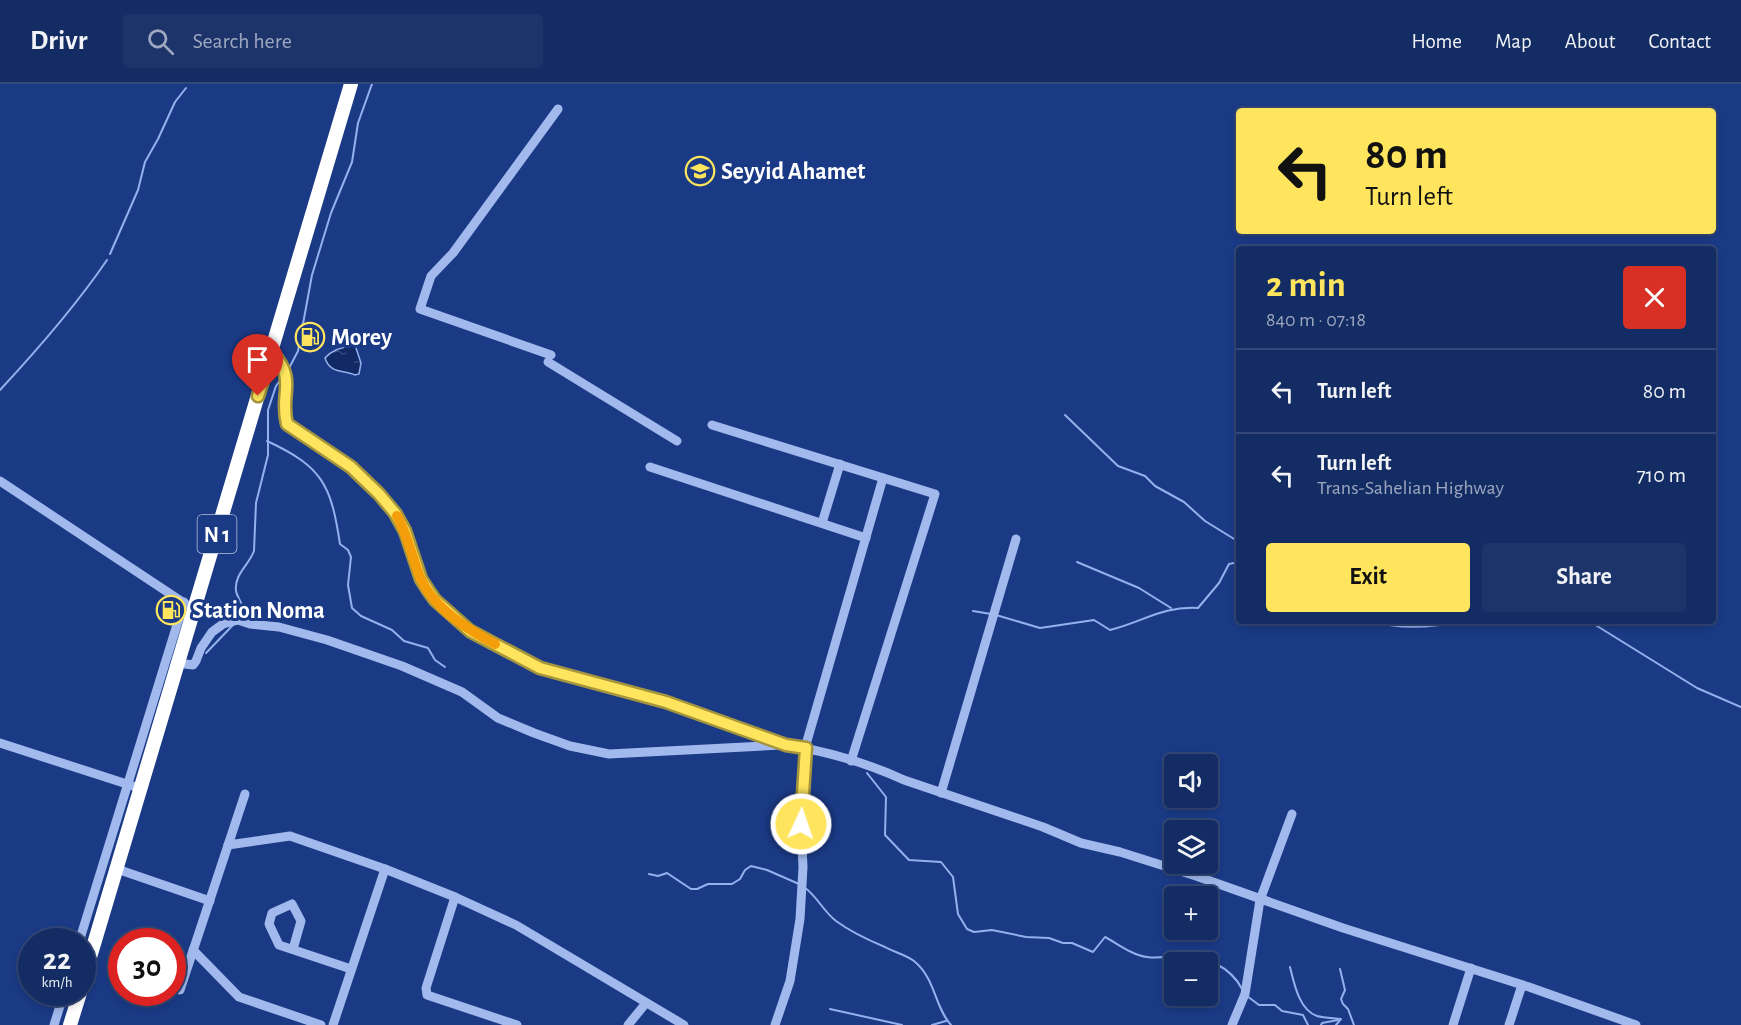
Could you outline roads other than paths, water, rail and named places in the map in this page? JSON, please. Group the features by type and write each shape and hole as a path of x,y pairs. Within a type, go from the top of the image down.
{"highway":[{"name":"N 1","path":"96,938 117,869 134,786 178,663 189,606 272,352 351,84"},
{"path":"70,1025 76,1006"}],"street":[{"path":"558,109 453,253 431,276 420,309 549,358 677,441"},
{"path":"272,352 284,369 287,380 285,416 287,424 351,467 395,513 405,531 421,579 435,600 470,631 540,668 666,702 786,745 806,748 886,772 1043,827 1081,843 1120,852 1196,876 1260,900 1522,984 1636,1025"},
{"path":"712,424 935,494 851,761"},
{"path":"822,523 840,464"},
{"path":"650,467 866,538"},
{"path":"775,1025 790,981 800,919 803,867 801,824 806,748 883,478"},
{"path":"0,481 189,606 134,786 85,928"},
{"path":"941,793 1016,539"},
{"path":"178,663 193,665 212,632 223,624 237,620 279,627 327,640 402,666 462,692 498,718 570,746 609,754 786,745"},
{"path":"0,743 134,786"},
{"path":"186,972 245,795"},
{"path":"1232,1025 1245,994 1260,900 1292,814"},
{"path":"228,845 290,837 385,869 516,925 684,1025"},
{"path":"117,869 210,901"},
{"path":"333,1025 385,869"},
{"path":"455,897 426,988 427,995 517,1025"},
{"path":"293,949 301,921 291,904 272,913 269,924 279,945 351,969"},
{"path":"193,950 239,997 321,1025"},
{"path":"1453,1025 1471,968"},
{"path":"1509,1025 1522,984"},
{"path":"628,1025 646,1003"},
{"path":"54,1025 60,1006"}],"water":[{"path":"355,345 361,363 359,374 338,371 330,367 325,358 332,352"}],"waterway":[{"path":"287,372 298,351 312,275 331,213 352,162 358,123 372,84"},
{"path":"110,254 138,190 145,162 175,102 186,88"},
{"path":"0,390 56,327 107,260"},
{"path":"239,618 243,609 236,585 239,575 254,551 256,503 268,455 268,410 276,386 282,378"},
{"path":"1065,415 1118,466 1145,476 1155,486 1184,502 1205,521 1236,540"},
{"path":"267,441 286,450 312,469 328,492 340,544 348,550 351,557 348,585 352,608 361,616 392,630 404,641 428,648 435,660 445,667"},
{"path":"1077,562 1139,588 1171,608"},
{"path":"996,615 1040,628 1094,620 1110,630 1174,609 1198,608 1219,583 1229,564 1236,563"},
{"path":"973,611 991,614"},
{"path":"1382,624 1418,627 1448,624"},
{"path":"1594,624 1697,688 1741,707"},
{"path":"206,653 233,625"},
{"path":"867,773 886,797 885,835 909,860 941,862 953,877 958,914 967,929 974,932 992,930 1026,937 1049,938 1063,943 1072,943 1093,952 1105,937 1141,956 1197,957 1224,968 1242,989"},
{"path":"649,874 658,876 667,873 691,889 697,889 708,884 732,884 740,879 745,870 751,866 767,870 799,884"},
{"path":"804,887 831,917 842,925 914,961 927,976 941,1010 951,1025"},
{"path":"1290,967 1298,995 1306,1008 1317,1016 1341,1019 1336,1025"},
{"path":"1340,969 1345,990 1341,999 1354,1025"},
{"path":"1247,996 1259,1005 1275,1005 1282,1011 1303,1015 1308,1025"},
{"path":"830,1009 902,1025"},
{"path":"1321,1025 1338,1020"},
{"path":"932,1025 946,1021"}],"place":[{"name":"Seyyid Ahamet","path":"700,171"},
{"name":"Morey","path":"310,337"},
{"name":"Station Noma","path":"171,610"}]}
